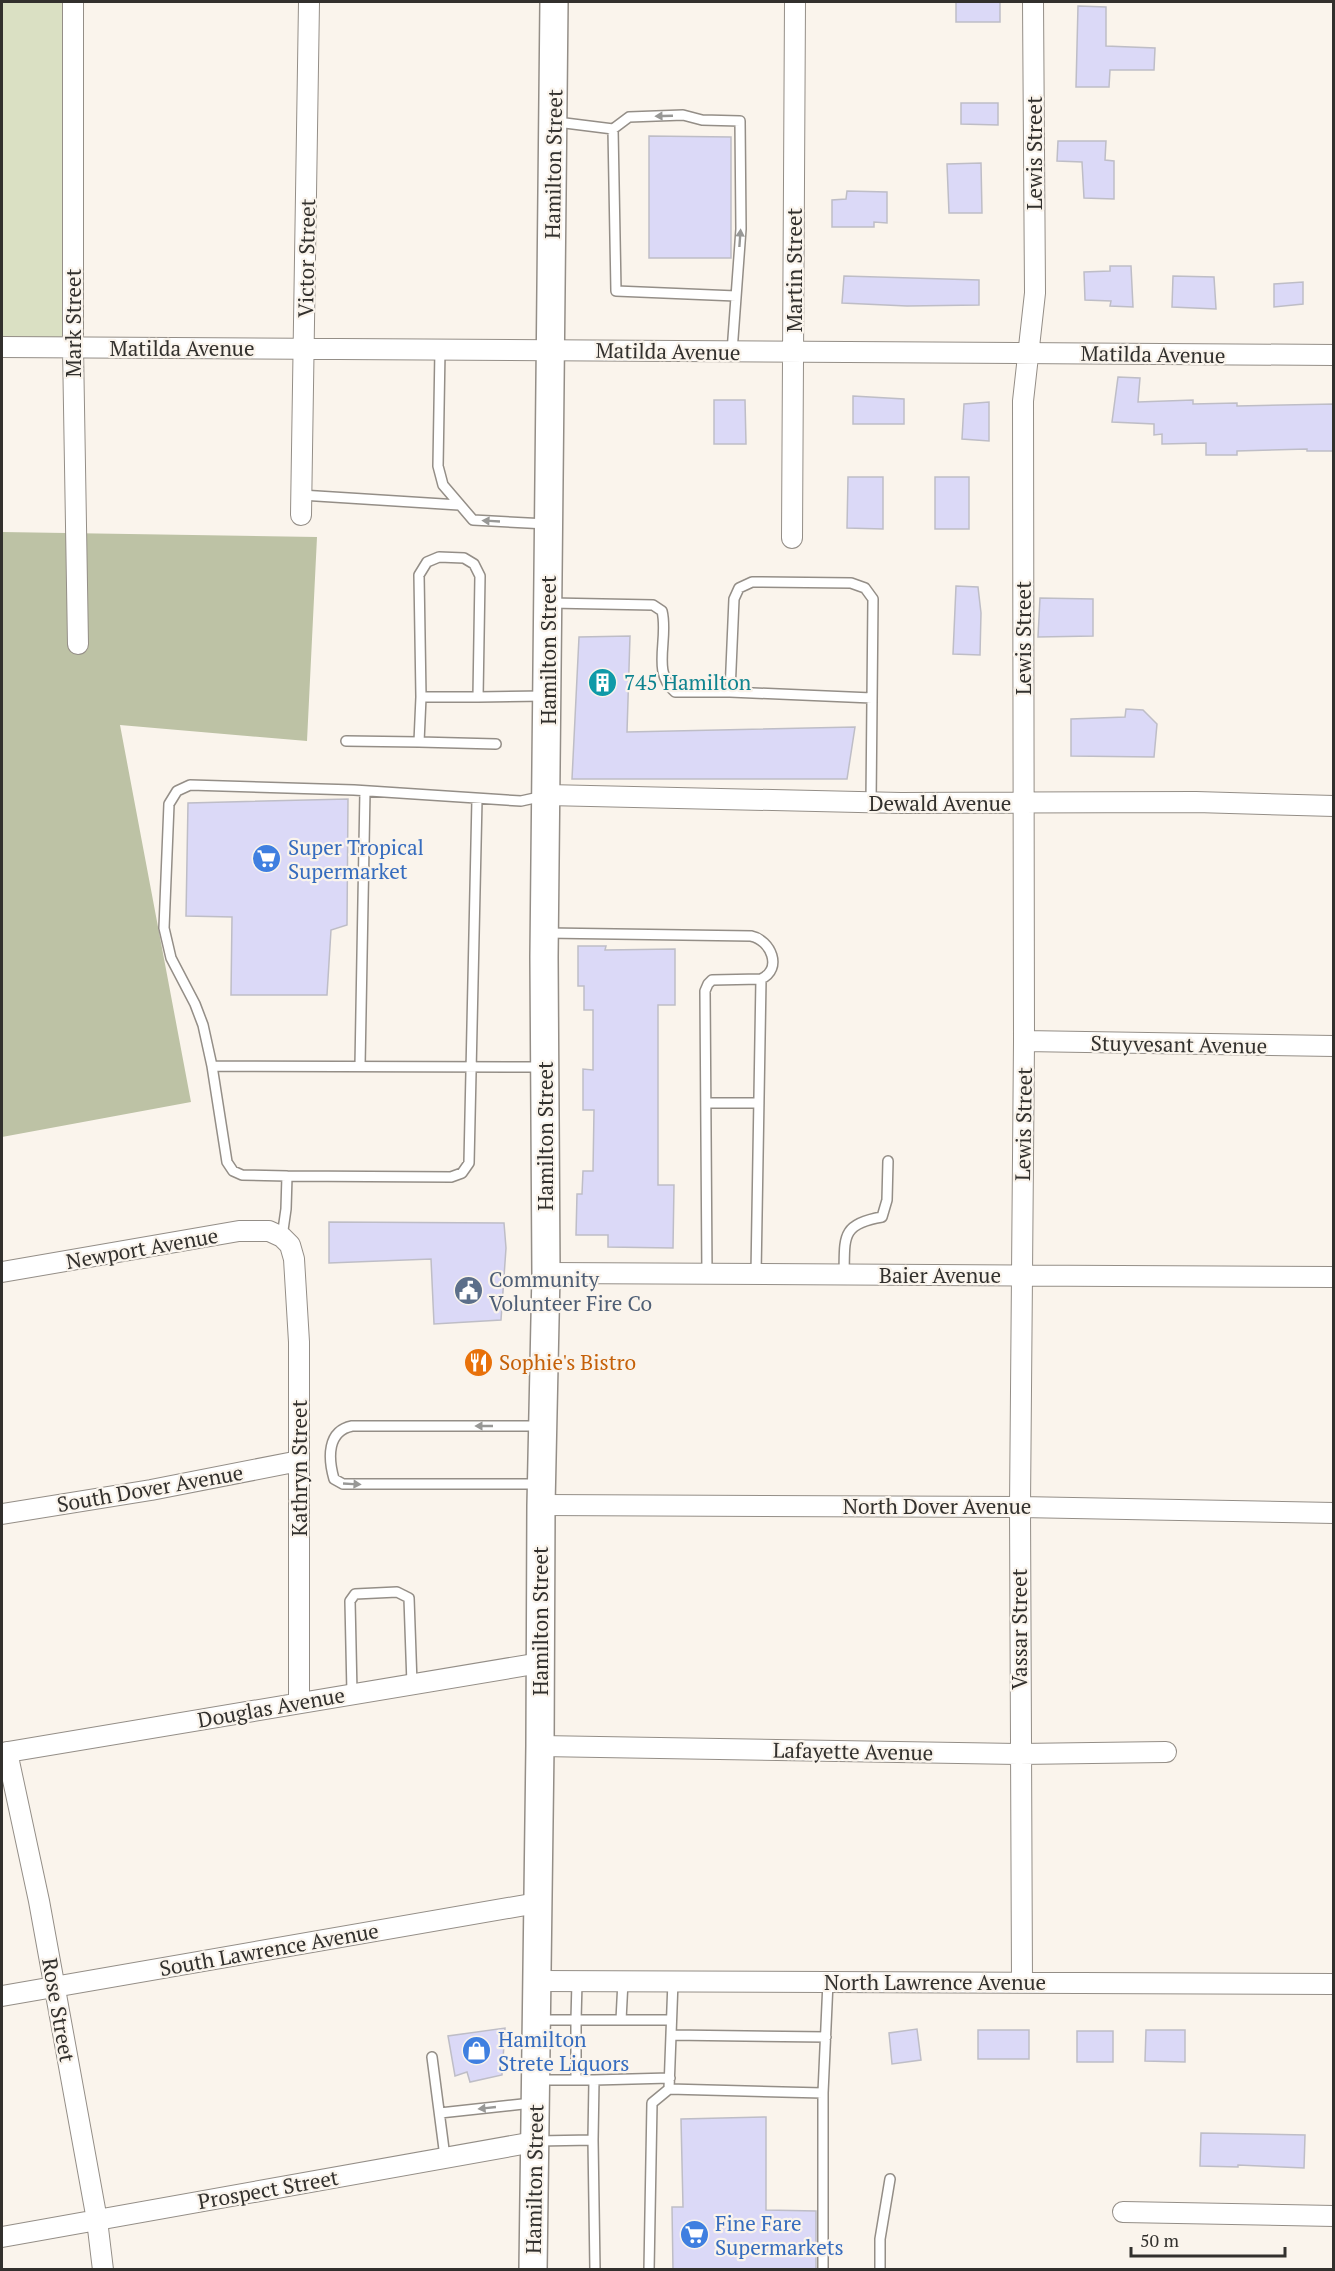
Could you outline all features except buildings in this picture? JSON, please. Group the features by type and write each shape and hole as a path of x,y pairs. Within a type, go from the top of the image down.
{"street":[{"name":"Mark Street","path":"74,2 73,348 78,644"},
{"name":"Victor Street","path":"301,505 309,2"},
{"name":"Hamilton Street","path":"533,2270 541,1495 546,1273 544,933 550,350 555,122 554,2"},
{"name":"Martin Street","path":"792,538 795,2"},
{"name":"Lewis Street","path":"1021,1275 1024,1041 1023,401 1035,293 1032,2"},
{"name":"Matilda Avenue","path":"2,347 1334,355"},
{"name":"Dewald Avenue","path":"547,795 871,803 1196,802 1334,806"},
{"name":"Stuyvesant Avenue","path":"1024,1041 1334,1046"},
{"name":"Newport Avenue","path":"2,1272 239,1231 269,1231 282,1238"},
{"name":"Kathryn Street","path":"282,1238 290,1245 294,1259 299,1342 298,1702"},
{"name":"Baier Avenue","path":"546,1273 1334,1277"},
{"name":"Vassar Street","path":"1021,1275 1019,1754 1022,1982"},
{"name":"South Dover Avenue","path":"2,1514 151,1490 299,1461"},
{"name":"North Dover Avenue","path":"541,1495 1334,1513"},
{"name":"Douglas Avenue","path":"4,1752 540,1663"},
{"name":"Lafayette Avenue","path":"540,1746 1019,1754 1166,1752"},
{"name":"Rose Street","path":"4,1752 39,1901 97,2220 103,2270"},
{"name":"South Lawrence Avenue","path":"2,1996 54,1985 537,1904"},
{"name":"North Lawrence Avenue","path":"536,1981 1334,1984"},
{"name":"Prospect Street","path":"2,2237 534,2142"},
{"path":"1123,2212 1334,2217"}],"lane":[{"path":"555,122 613,129 629,117 684,115 702,120 740,121 741,229 732,352"},
{"path":"613,129 615,291 736,296"},
{"path":"441,349 438,466 443,485 473,520 549,524"},
{"path":"301,505 459,505"},
{"path":"419,742 421,697 419,575 427,562 439,557 464,558 474,564 480,576 478,697"},
{"path":"730,692 734,599 739,588 752,582 851,583 865,588 873,599 871,803"},
{"path":"548,603 653,605 662,611 665,622 662,671 665,684 675,692 873,698"},
{"path":"421,697 548,696"},
{"path":"346,741 496,744"},
{"path":"477,799 469,1163 462,1173 451,1177 242,1175 232,1171 227,1162 203,1025 195,1004 171,958 164,928 169,804 177,791 190,785 364,791 521,801 547,795"},
{"path":"360,1066 364,791"},
{"path":"544,933 751,936 765,942 773,960 772,969 767,976 761,979 716,980 708,984 705,991 707,1274"},
{"path":"756,1274 761,979"},
{"path":"212,1066 545,1067"},
{"path":"706,1103 759,1103"},
{"path":"844,1275 845,1237 851,1228 869,1219 882,1217 885,1210 888,1161"},
{"path":"282,1238 287,1176"},
{"path":"541,1495 343,1484 334,1479 331,1468 333,1439 341,1428 352,1426 542,1426"},
{"path":"352,1693 350,1601 355,1594 397,1592 409,1598 412,1684"},
{"path":"621,2020 623,1981"},
{"path":"669,2089 673,1981"},
{"path":"576,2080 577,1982"},
{"path":"823,2270 823,2094 828,1982"},
{"path":"536,2020 671,2020"},
{"path":"671,2035 826,2037"},
{"path":"432,2057 445,2157"},
{"path":"440,2113 576,2080 670,2078"},
{"path":"594,2080 595,2270"},
{"path":"649,2270 652,2103 669,2089 823,2094"},
{"path":"534,2142 593,2140"},
{"path":"880,2270 880,2239 890,2179"}],"green space":[{"path":"2,2 65,2 62,345 2,352"},
{"path":"2,532 317,537 307,741 120,725 191,1102 2,1137"}],"place":[{"name":"745 Hamilton","path":"603,682"},
{"name":"Super Tropical Supermarket","path":"267,859"},
{"name":"Community Volunteer Fire Co","path":"468,1291"},
{"name":"Sophie's Bistro","path":"478,1362"},
{"name":"Hamilton Strete Liquors","path":"477,2051"},
{"name":"Fine Fare Supermarkets","path":"694,2235"}]}
